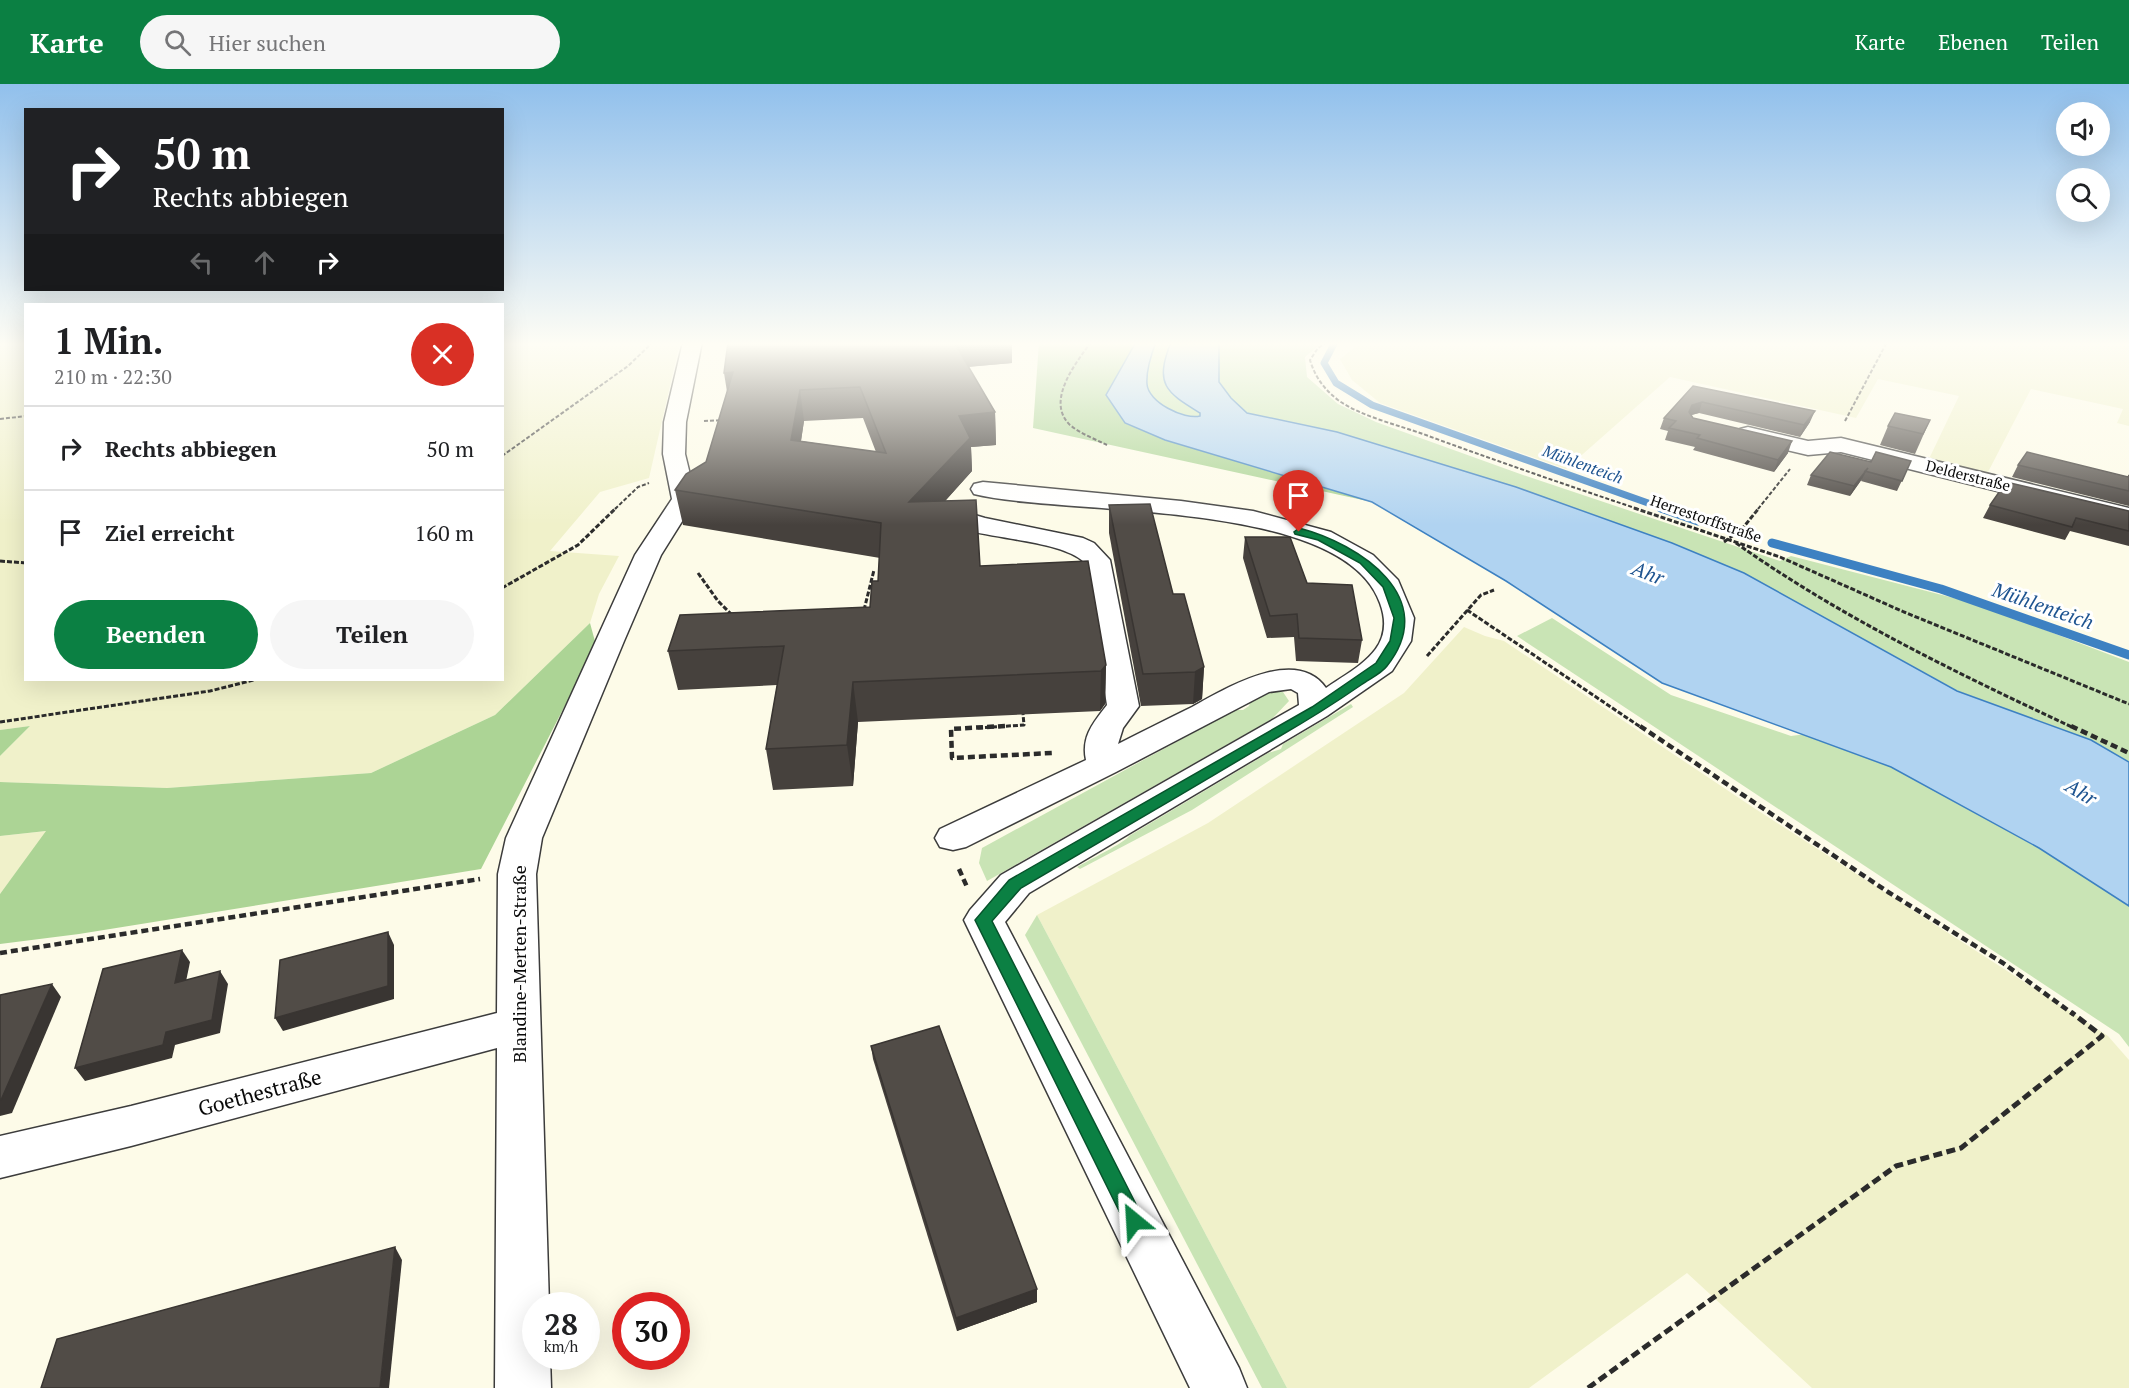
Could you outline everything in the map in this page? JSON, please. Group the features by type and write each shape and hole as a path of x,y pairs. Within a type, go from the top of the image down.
{"street":[{"name":"Blandine-Merten-Straße","path":"523,1388 517,874 524,838 609,641 648,555 684,499 674,454 675,422 680,403"},
{"name":"Delderstraße","path":"1731,430 1808,448 1841,445 2129,516"},
{"path":"983,489 1181,508 1253,519 1322,538 1364,561 1388,586 1400,618 1396,641 1381,665 1316,709 1015,884 984,920 1219,1388"},
{"path":"951,516 980,525 1074,544 1085,549 1098,560 1123,706 1101,734 1100,752 1104,765"},
{"path":"953,838 1104,765 1258,685 1280,679 1293,679 1304,683 1312,691 1316,709"},
{"name":"Goethestraße","path":"0,1157 131,1126 519,1026"}],"path":[{"path":"504,455 576,403"},
{"path":"1060,403 1059,407 1064,419 1077,430 1107,445"},
{"name":"Herrestorffstraße","path":"1344,403 1536,476 1730,538 1780,557 1915,617 2129,704"},
{"path":"1841,445 1839,433 1855,403"},
{"path":"0,419 24,416"},
{"path":"696,422 728,420"},
{"path":"1724,542 1742,529 1808,448"},
{"path":"504,587 516,583 578,545 638,487 679,470"},
{"path":"1730,538 1774,572 1832,608 1926,656 2129,753"},
{"path":"0,561 24,563"},
{"path":"861,620 874,570"},
{"path":"698,573 718,601 741,623"},
{"path":"1467,610 1888,892 2003,963 2103,1036 1961,1148 1896,1166 1588,1388"},
{"path":"0,722 210,691 250,681"},
{"path":"1023,714 1024,725 951,729 952,758 1059,753"},
{"path":"0,953 517,874"}],"green space":[{"path":"0,403 24,403 24,681 504,681 504,403 666,403 649,478 600,492 550,551 619,556 599,594 590,623 495,715 371,773 167,788 0,782 0,756 30,726 0,730"},
{"path":"1035,403 1112,403 1125,423 1165,440 1372,502 1033,428"},
{"path":"1160,403 1184,403 1200,413 1200,416 1185,415"},
{"path":"1236,403 1337,403 1376,422 1523,475 1780,561 1791,556 1977,604 2129,662 2129,762 2091,740 1958,691 1744,573 1672,543 1516,487 1337,432 1247,413"},
{"path":"1380,403 1641,403 1566,469"},
{"path":"1787,403 1865,403 1856,418"},
{"path":"1956,403 2024,403 1987,474 1928,461"},
{"path":"2095,403 2129,403 2129,426 2117,423 2123,409"},
{"path":"1552,618 1671,695 1791,736 1806,734 1891,767 2039,848 2129,906 2129,1047 2119,1034 1517,636"},
{"path":"590,623 596,645 481,869 79,934 0,944 0,894 46,831 0,836 0,782 167,788 371,773 495,715"},
{"path":"1464,627 1504,641 1754,808 2108,1036 2129,1060 2129,1388 1812,1388 1687,1273 1529,1388 1287,1388 1037,915 1208,823 1404,693"},
{"path":"1268,692 1283,692 1289,701 1272,719 987,881 979,863 982,848 1235,710 1243,710 1249,706 1250,702"},
{"path":"1351,704 1353,707 1192,810 1080,869 1077,867 1268,753 1281,749 1283,744"},
{"path":"30,726 0,756 0,730"},
{"path":"47,831 0,894 0,836"},
{"path":"1037,915 1287,1388 1262,1388 1025,935"}],"water":[{"name":"Ahr","path":"1111,403 1160,403 1176,412 1193,417 1200,416 1200,413 1185,403 1236,403 1247,413 1337,432 1516,487 1672,543 1744,573 1957,691 2091,740 2129,762 2129,906 2039,848 1891,767 1662,683 1506,581 1372,502 1165,440 1125,423"}],"building":[{"path":"724,403 798,403 791,440 886,453 866,403 990,403 995,412 959,416 970,438 909,502 976,500 980,566 1088,561 1106,665 1101,671 853,682 847,745 766,749 784,646 668,651 680,615 870,607 872,581 878,581 881,523 675,490 686,474 706,462"},
{"path":"1678,403 1699,403 1692,405 1689,412 1693,418 1792,441 1778,460 1697,438 1700,435 1669,428 1676,421 1664,418"},
{"path":"1706,403 1775,403 1815,411 1804,425"},
{"path":"1895,413 1930,420 1923,434 1888,426"},
{"path":"1830,452 1871,462 1876,452 1911,461 1902,481 1866,471 1854,486 1811,475"},
{"path":"2027,452 2128,477 2129,475 2129,491 2018,465"},
{"path":"2006,482 2129,511 2129,531 2076,518 2072,527 1990,505"},
{"path":"1150,504 1173,594 1184,594 1204,667 1195,672 1143,674 1109,505"},
{"path":"1245,537 1290,537 1307,583 1352,585 1362,640 1299,638 1297,614 1270,616"},
{"path":"388,932 388,986 275,1018 280,960"},
{"path":"182,950 175,983 220,971 212,1020 166,1032 163,1045 75,1068 103,969"},
{"path":"52,984 1,1100 0,1100 0,995"},
{"path":"939,1026 1037,1289 956,1318 871,1046"},
{"path":"395,1247 380,1388 41,1388 57,1339"}],"waterway":[{"name":"Mühlenteich","path":"1368,403 1665,509"},
{"name":"Mühlenteich","path":"1661,508 1698,521"},
{"name":"Mühlenteich","path":"1772,543 1941,589 2129,655"}],"route":[{"path":"1134,1221 984,920 1015,884 1316,709 1381,665 1396,641 1400,618 1388,586 1364,561 1322,538 1299,532"}]}
